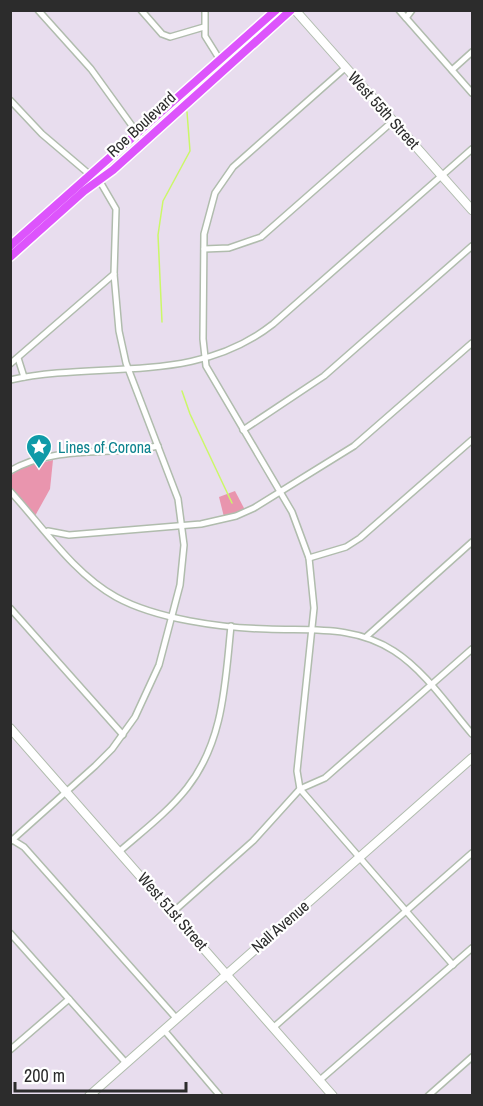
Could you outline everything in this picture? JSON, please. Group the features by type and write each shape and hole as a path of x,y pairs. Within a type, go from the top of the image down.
{"main road":[{"name":"Roe Boulevard","path":"140,137 276,10"},
{"name":"Roe Boulevard","path":"10,257 140,137 293,10"},
{"name":"Roe Boulevard","path":"10,246 93,179"}],"street":[{"path":"38,10 99,80 140,137"},
{"path":"141,10 162,34 170,37 204,27"},
{"path":"205,10 204,27 207,42 220,60"},
{"name":"West 55th Street","path":"293,10 472,210"},
{"path":"399,10 472,93"},
{"path":"406,18 412,10"},
{"path":"452,70 472,52"},
{"path":"345,68 233,166 224,178 209,209 204,249 206,359 208,371 300,527 309,558 314,598 297,771 300,789 453,965"},
{"path":"10,100 42,134 109,195 116,209 114,274 119,331 129,369 178,499 183,525 183,571 172,616 154,679 135,717 123,735 96,766 11,840 24,847 176,1018"},
{"path":"204,249 230,248 261,237 393,121"},
{"path":"10,380 129,369 206,359 226,353 258,336 472,149"},
{"path":"243,430 324,376 472,246"},
{"path":"10,364 114,274"},
{"path":"46,530 69,535 183,525 236,516 282,493 354,446 472,343"},
{"path":"18,358 24,377"},
{"path":"309,558 346,547 360,538 472,440"},
{"path":"10,471 22,464 49,457 158,446"},
{"path":"10,491 84,573 117,597 172,616 231,626 342,630 366,637 406,659 472,734"},
{"path":"63,550 69,535"},
{"path":"366,637 472,542"},
{"path":"10,608 123,735"},
{"path":"120,851 175,802 195,777 208,753 221,715 231,626"},
{"path":"173,912 253,841 300,789 325,778 472,649"},
{"name":"West 51st Street","path":"10,728 333,1095"},
{"name":"Nall Avenue","path":"89,1095 472,758"},
{"path":"274,1027 472,853"},
{"path":"10,933 126,1063"},
{"path":"320,1080 472,948"},
{"path":"10,1050 69,999"},
{"path":"164,1030 220,1095"},
{"path":"428,1095 472,1057"}],"shaded area":[{"path":"53,460 50,489 35,516 11,489 10,476 23,467"},
{"path":"235,491 245,510 224,517 219,497"}],"waterway":[{"path":"162,322 158,235 163,201 190,151 187,112"},
{"path":"182,391 190,414 232,503"}],"place":[{"name":"Lines of Corona","path":"39,470"}]}
